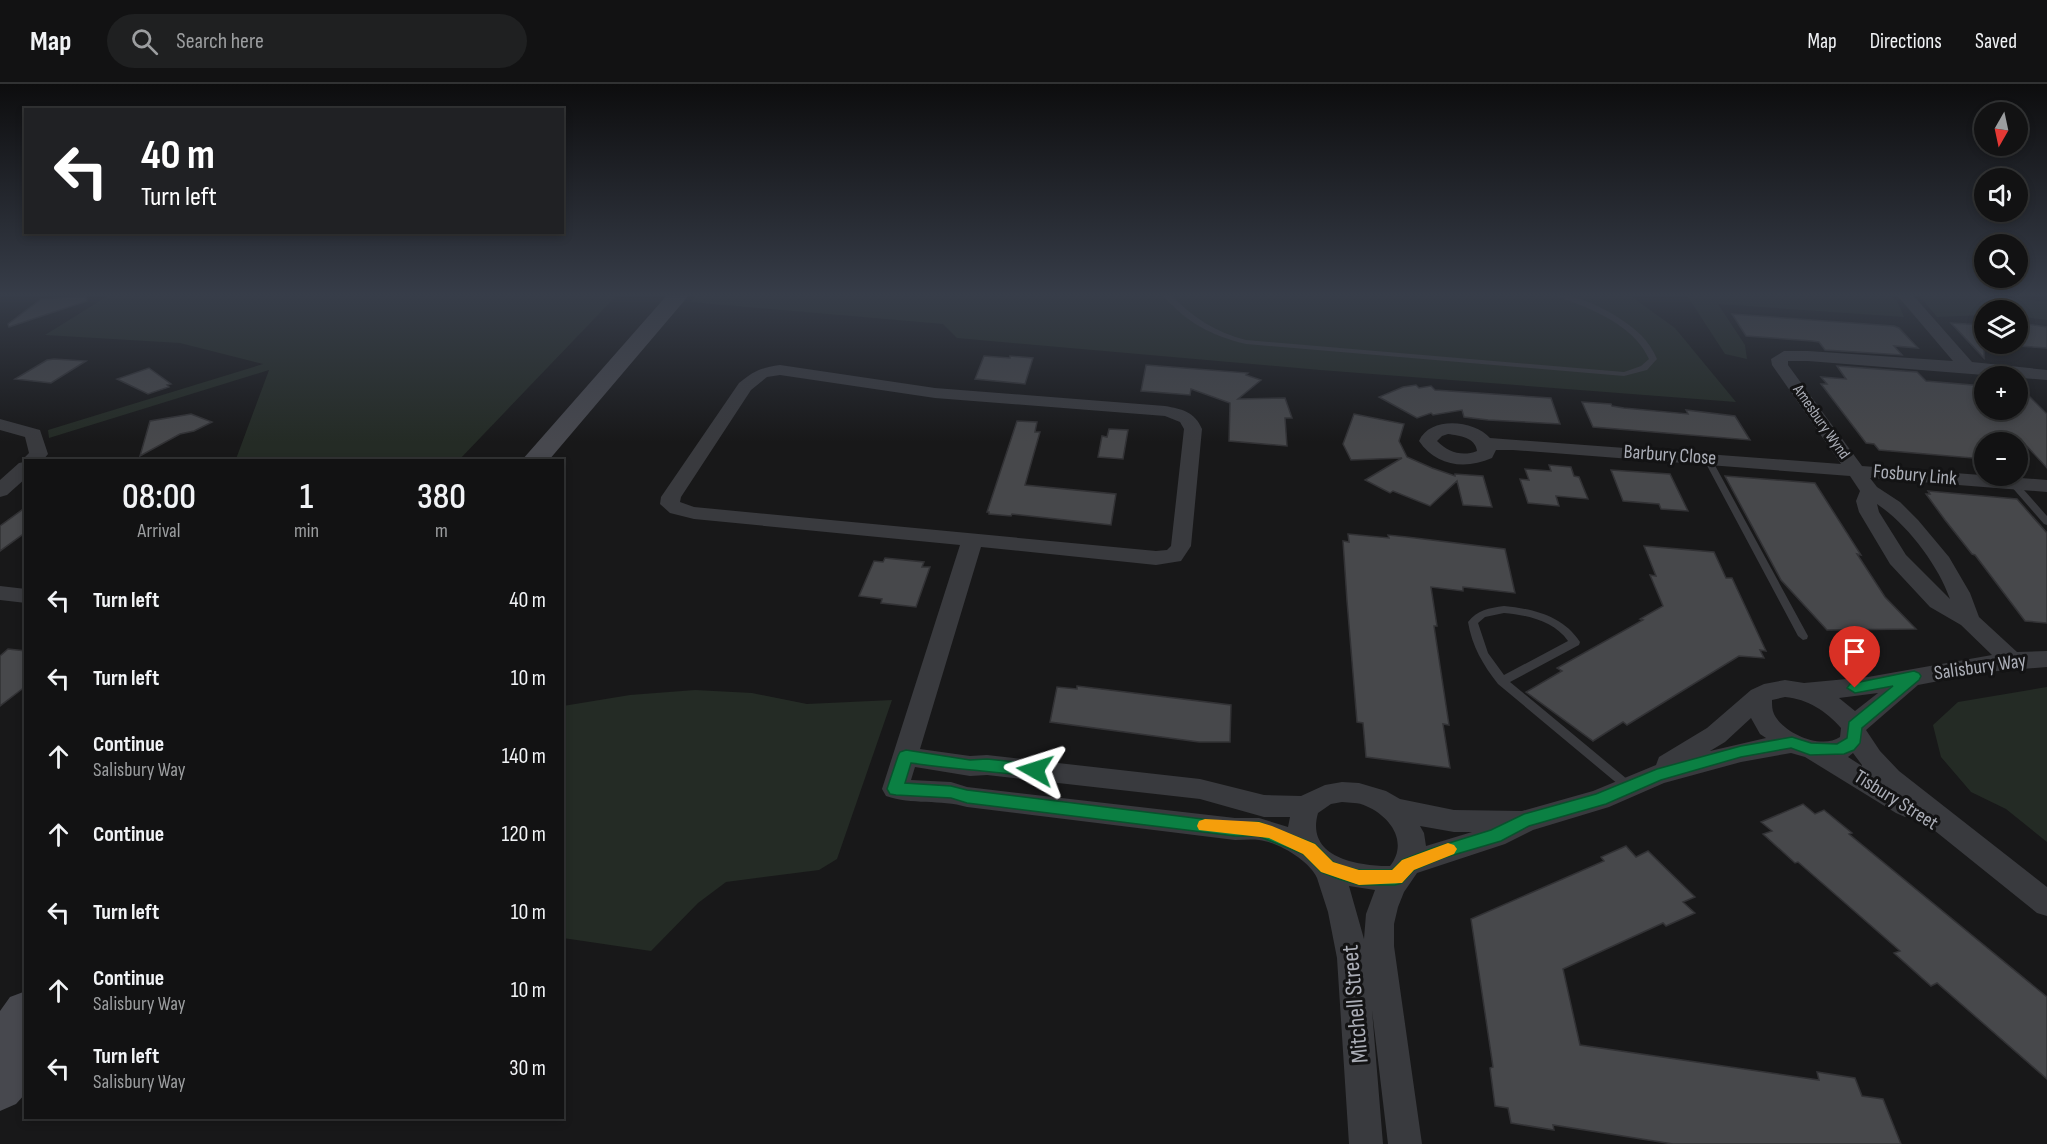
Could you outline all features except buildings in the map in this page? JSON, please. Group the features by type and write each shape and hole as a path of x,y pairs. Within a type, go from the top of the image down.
{"street":[{"path":"536,459 637,343"},
{"path":"1944,343 1967,367"},
{"name":"Amesbury Wynd","path":"1969,620 1949,575 1924,539 1893,506 1870,491 1780,365 1779,359 1784,356 1808,356 1974,368"},
{"path":"2027,366 2032,362 2047,358"},
{"path":"780,370 935,393 1165,411 1183,415 1190,421 1193,429 1181,546 1174,556 1156,558 972,541 694,513 677,509 670,504 671,497 745,387 762,373 780,370"},
{"name":"Amesbury Wynd","path":"2028,372 2047,375"},
{"path":"0,424 33,434 39,454 33,459"},
{"name":"Barbury Close","path":"1486,444 1513,444 1855,470"},
{"path":"0,491 24,469"},
{"name":"Fosbury Link","path":"1855,470 1974,480"},
{"name":"Fosbury Link","path":"2028,484 2047,486"},
{"name":"Amesbury Wynd","path":"1870,491 1866,501 1869,512 1898,559 1938,602 1969,620 2010,659"},
{"path":"972,541 896,789 951,792 967,796 1223,828 1259,829 1359,878 1402,871 1438,852 1495,836 1524,821 1600,800 1657,775 1741,752 1801,746"},
{"path":"0,593 24,596"},
{"name":"Salisbury Way","path":"1760,696 1774,690 1841,690 2010,659 2047,659"},
{"name":"Salisbury Way","path":"1801,746 1838,750 1849,746 1855,730 1914,676"},
{"name":"Tisbury Street","path":"1794,689 1826,700 1839,709 1855,730 1861,746 1882,770 1980,853 2047,904"},
{"path":"1657,775 1672,760 1716,735 1760,696"},
{"name":"Tisbury Street","path":"1760,696 1757,704 1759,714 1766,724 1801,746 1838,763 1980,853"},
{"path":"906,756 970,766 987,765 1200,789 1264,806 1308,807"},
{"path":"1318,858 1302,834 1302,819 1308,807 1319,797 1352,791 1369,795 1390,807 1399,813 1408,826 1413,840 1402,871"},
{"path":"1390,807 1454,821 1524,821"},
{"name":"Mitchell Street","path":"1318,858 1340,900 1352,958 1366,1144"},
{"name":"Mitchell Street","path":"1402,871 1380,915 1378,932 1406,1144"},
{"path":"0,1023 24,996"},
{"path":"0,1049 24,1014"},
{"path":"0,1088 24,1060"}],"lane":[{"path":"1263,343 1624,374 1644,368 1653,359 1650,348 1645,343"},
{"path":"1707,458 1803,636"},
{"path":"2016,486 2047,522"},
{"path":"1502,681 1575,642 1566,629 1547,619 1516,611 1487,610 1478,615 1473,622 1476,640 1484,659 1502,681 1629,787"}],"shaded area":[{"path":"182,343 571,343 460,459 236,459 269,370 49,438 48,430 263,364"},
{"path":"1019,343 1688,343 1736,402 1320,370"},
{"path":"1718,343 1744,343 1747,359 1725,354"},
{"path":"2047,687 2047,842 2006,809 1971,792 1941,757 1933,725 1958,702"},
{"path":"695,690 752,693 807,704 892,700 837,859 819,870 726,882 698,903 651,951 564,938 564,706 630,695"}],"slow traffic":[{"path":"1205,826 1259,829 1272,832 1309,849 1327,867 1359,878 1395,878 1408,865 1448,849"}],"route":[{"path":"1035,770 987,765 970,766 906,756 896,789 951,792 967,796 1235,829 1259,829 1272,832 1309,849 1327,867 1339,872 1359,878 1395,878 1408,865 1438,852 1495,836 1524,821 1600,800 1657,775 1741,752 1792,742 1810,749 1824,751 1849,746 1856,735 1854,726 1914,676 1855,688"}]}
